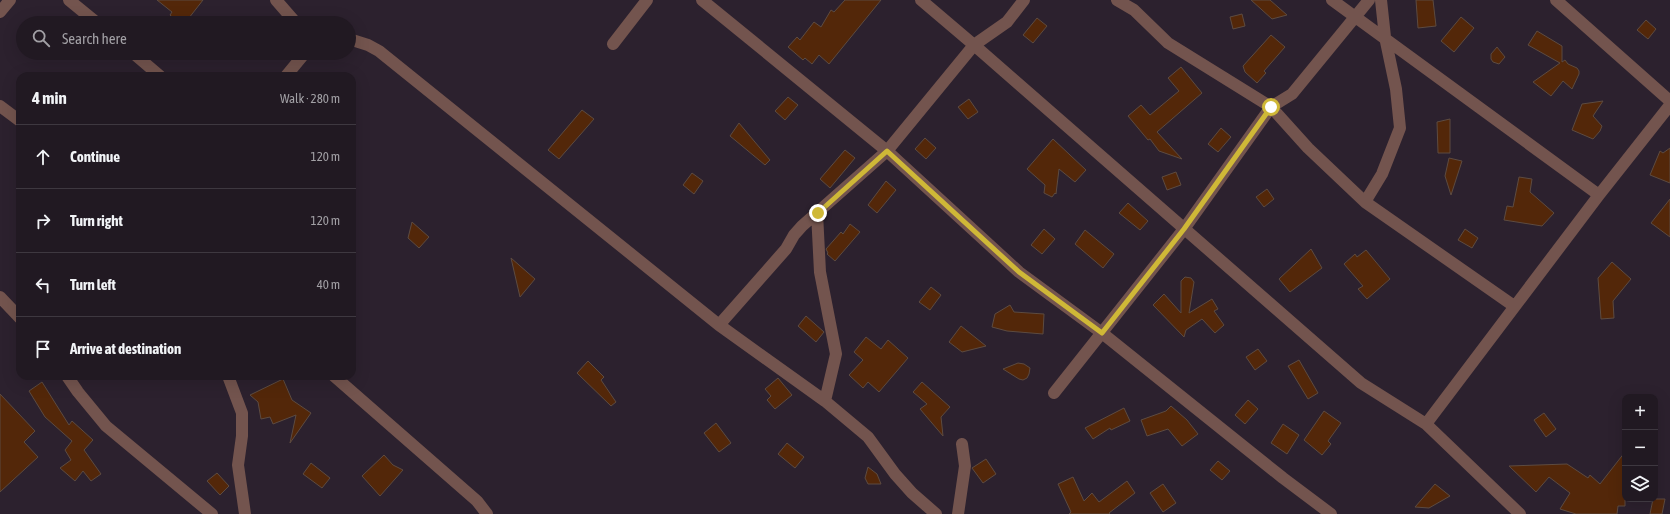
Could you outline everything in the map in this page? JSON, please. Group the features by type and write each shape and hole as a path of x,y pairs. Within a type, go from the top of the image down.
{"street":[{"path":"0,12 10,0"},
{"path":"69,0 88,16"},
{"path":"276,0 290,16"},
{"path":"613,44 647,0"},
{"path":"702,0 887,151 1019,272 1102,333 1283,478 1331,514"},
{"path":"921,0 1361,383 1426,424 1520,514"},
{"path":"720,325 786,249 794,235 802,226 887,151 974,45 1007,22 1024,0"},
{"path":"1117,0 1134,10 1168,43 1271,107 1308,148 1365,202 1514,306"},
{"path":"1332,0 1598,195"},
{"path":"1054,393 1184,229 1271,107 1292,94 1368,0"},
{"path":"1365,202 1382,174 1400,128 1396,89 1386,41 1380,0"},
{"path":"1556,0 1670,101"},
{"path":"356,41 368,44 395,63 720,325 825,401 868,437 895,474 912,493 936,514"},
{"path":"141,60 155,72"},
{"path":"289,72 299,60"},
{"path":"1426,424 1598,195 1670,105"},
{"path":"0,106 16,118"},
{"path":"818,213 820,272 836,354 825,401"},
{"path":"0,297 16,314"},
{"path":"70,380 106,426 212,514"},
{"path":"230,380 242,413 242,436 238,465 245,514"},
{"path":"339,380 477,501 487,514"},
{"path":"958,514 965,466 962,444"}],"building":[{"path":"157,0 203,0 190,16 171,16 170,15 172,12"},
{"path":"845,0 881,0 829,64 819,55 812,64 805,58 803,60 788,47 797,37 800,40 814,22 821,27 831,10 834,12"},
{"path":"1251,0 1270,0 1287,15 1272,19"},
{"path":"1416,0 1433,0 1436,26 1418,28"},
{"path":"1242,14 1245,26 1233,29 1230,17"},
{"path":"1461,17 1474,28 1454,52 1441,41"},
{"path":"1037,18 1047,26 1033,43 1023,35"},
{"path":"1646,20 1656,29 1648,39 1637,30"},
{"path":"1537,31 1562,46 1562,62 1565,60 1568,64 1577,68 1579,71 1572,89 1563,81 1551,96 1533,82 1560,63 1528,45"},
{"path":"1271,35 1285,47 1264,71 1266,73 1257,83 1245,72 1243,66"},
{"path":"1497,47 1505,57 1499,64 1493,62 1491,59 1491,54"},
{"path":"1181,67 1202,93 1157,132 1182,159 1159,151 1150,139 1148,140 1128,116 1141,105 1150,115 1179,91 1168,78"},
{"path":"788,97 798,105 785,120 775,111"},
{"path":"969,99 978,112 968,119 958,107"},
{"path":"1603,101 1593,116 1602,126 1600,131 1593,139 1572,130 1582,104"},
{"path":"582,110 594,119 559,159 548,150"},
{"path":"1450,119 1450,153 1438,153 1437,122"},
{"path":"739,123 770,160 765,165 730,136"},
{"path":"1221,128 1231,137 1218,152 1208,144"},
{"path":"925,138 936,148 926,159 915,149"},
{"path":"1053,139 1086,170 1075,182 1059,169 1056,194 1055,193 1052,197 1044,193 1045,185 1027,169"},
{"path":"1670,148 1670,183 1650,175 1660,151 1663,153"},
{"path":"845,150 855,158 830,188 820,179"},
{"path":"1449,158 1462,161 1451,195 1445,176"},
{"path":"1176,172 1181,185 1167,190 1162,177"},
{"path":"692,173 703,181 694,194 683,185"},
{"path":"1519,177 1532,179 1530,192 1554,213 1542,226 1504,220 1507,206 1513,207"},
{"path":"886,181 896,190 877,213 868,205"},
{"path":"1267,189 1274,199 1264,207 1256,197"},
{"path":"1670,199 1670,237 1651,223"},
{"path":"1128,203 1148,221 1140,230 1119,213"},
{"path":"412,222 429,237 419,248 408,238"},
{"path":"850,224 860,232 835,261 827,254 826,249 841,232 843,234"},
{"path":"1044,229 1055,239 1042,254 1031,245"},
{"path":"1465,229 1478,238 1472,248 1458,240"},
{"path":"1085,230 1114,254 1103,268 1075,244"},
{"path":"1311,249 1322,268 1290,292 1279,279"},
{"path":"1366,250 1390,279 1367,299 1358,289 1363,286 1344,264 1355,254 1357,257"},
{"path":"511,258 535,279 520,297"},
{"path":"1612,262 1631,279 1613,301 1614,318 1601,319 1598,278"},
{"path":"1185,277 1191,278 1194,282 1189,313 1212,299 1218,309 1214,311 1224,325 1215,333 1202,319 1186,330 1184,337 1153,305 1164,294 1181,313 1181,281"},
{"path":"931,287 941,295 930,310 919,302"},
{"path":"1010,305 1014,312 1044,314 1043,334 1007,331 992,327 995,314"},
{"path":"806,316 824,332 816,342 798,326"},
{"path":"961,326 986,346 962,352 949,342"},
{"path":"866,337 881,349 888,340 908,358 879,392 868,382 863,388 849,375 863,360 854,352"},
{"path":"1258,349 1267,361 1255,370 1246,357"},
{"path":"1299,360 1318,393 1308,399 1288,366"},
{"path":"588,361 604,377 601,380 616,402 611,406 577,373"},
{"path":"1018,363 1024,364 1030,368 1027,378 1023,380 1003,369"},
{"path":"778,378 792,395 775,409 767,400 771,396 765,389"},
{"path":"283,380 292,400 311,413 290,443 296,415 273,424 270,417 261,419 258,402 250,395"},
{"path":"42,382 69,425 72,421 93,440 84,450 101,474 91,481 83,471 75,481 60,468 71,460 65,450 72,441 45,417 29,391"},
{"path":"922,382 950,407 941,417 943,436 920,409 927,404 913,392"},
{"path":"0,394 35,431 24,442 38,457 0,492"},
{"path":"1248,400 1258,409 1245,424 1235,415"},
{"path":"1171,406 1187,420 1198,434 1182,446 1168,429 1147,436 1141,420 1166,411"},
{"path":"1124,408 1130,421 1111,430 1110,428 1093,439 1085,428"},
{"path":"1324,411 1341,423 1328,441 1331,444 1322,455 1304,440"},
{"path":"1544,413 1556,429 1546,437 1534,420"},
{"path":"716,423 731,443 719,452 704,433"},
{"path":"1283,424 1299,435 1287,454 1271,443"},
{"path":"787,443 804,457 795,468 778,454"},
{"path":"384,455 393,465 403,470 380,496 362,476"},
{"path":"1622,456 1622,502 1625,502 1625,506 1618,506 1617,514 1576,514 1560,509 1570,493 1549,477 1536,492 1509,466 1567,464 1588,478 1590,475 1600,484"},
{"path":"986,459 996,474 983,483 972,468"},
{"path":"1218,461 1230,471 1222,480 1210,470"},
{"path":"311,463 330,478 322,488 303,474"},
{"path":"868,467 877,474 881,484 868,484 865,478"},
{"path":"217,473 229,486 220,495 207,481"},
{"path":"1073,477 1084,501 1092,493 1099,502 1127,481 1135,493 1109,513 1110,514 1069,514 1071,512 1058,484"},
{"path":"1163,484 1176,503 1163,512 1150,493"},
{"path":"1435,484 1450,496 1429,508 1415,507"},
{"path":"1658,499 1665,499 1662,514 1650,514 1652,502 1658,502"}],"route":[{"path":"818,213 887,151 1019,272 1102,333 1184,229 1271,107"}]}
